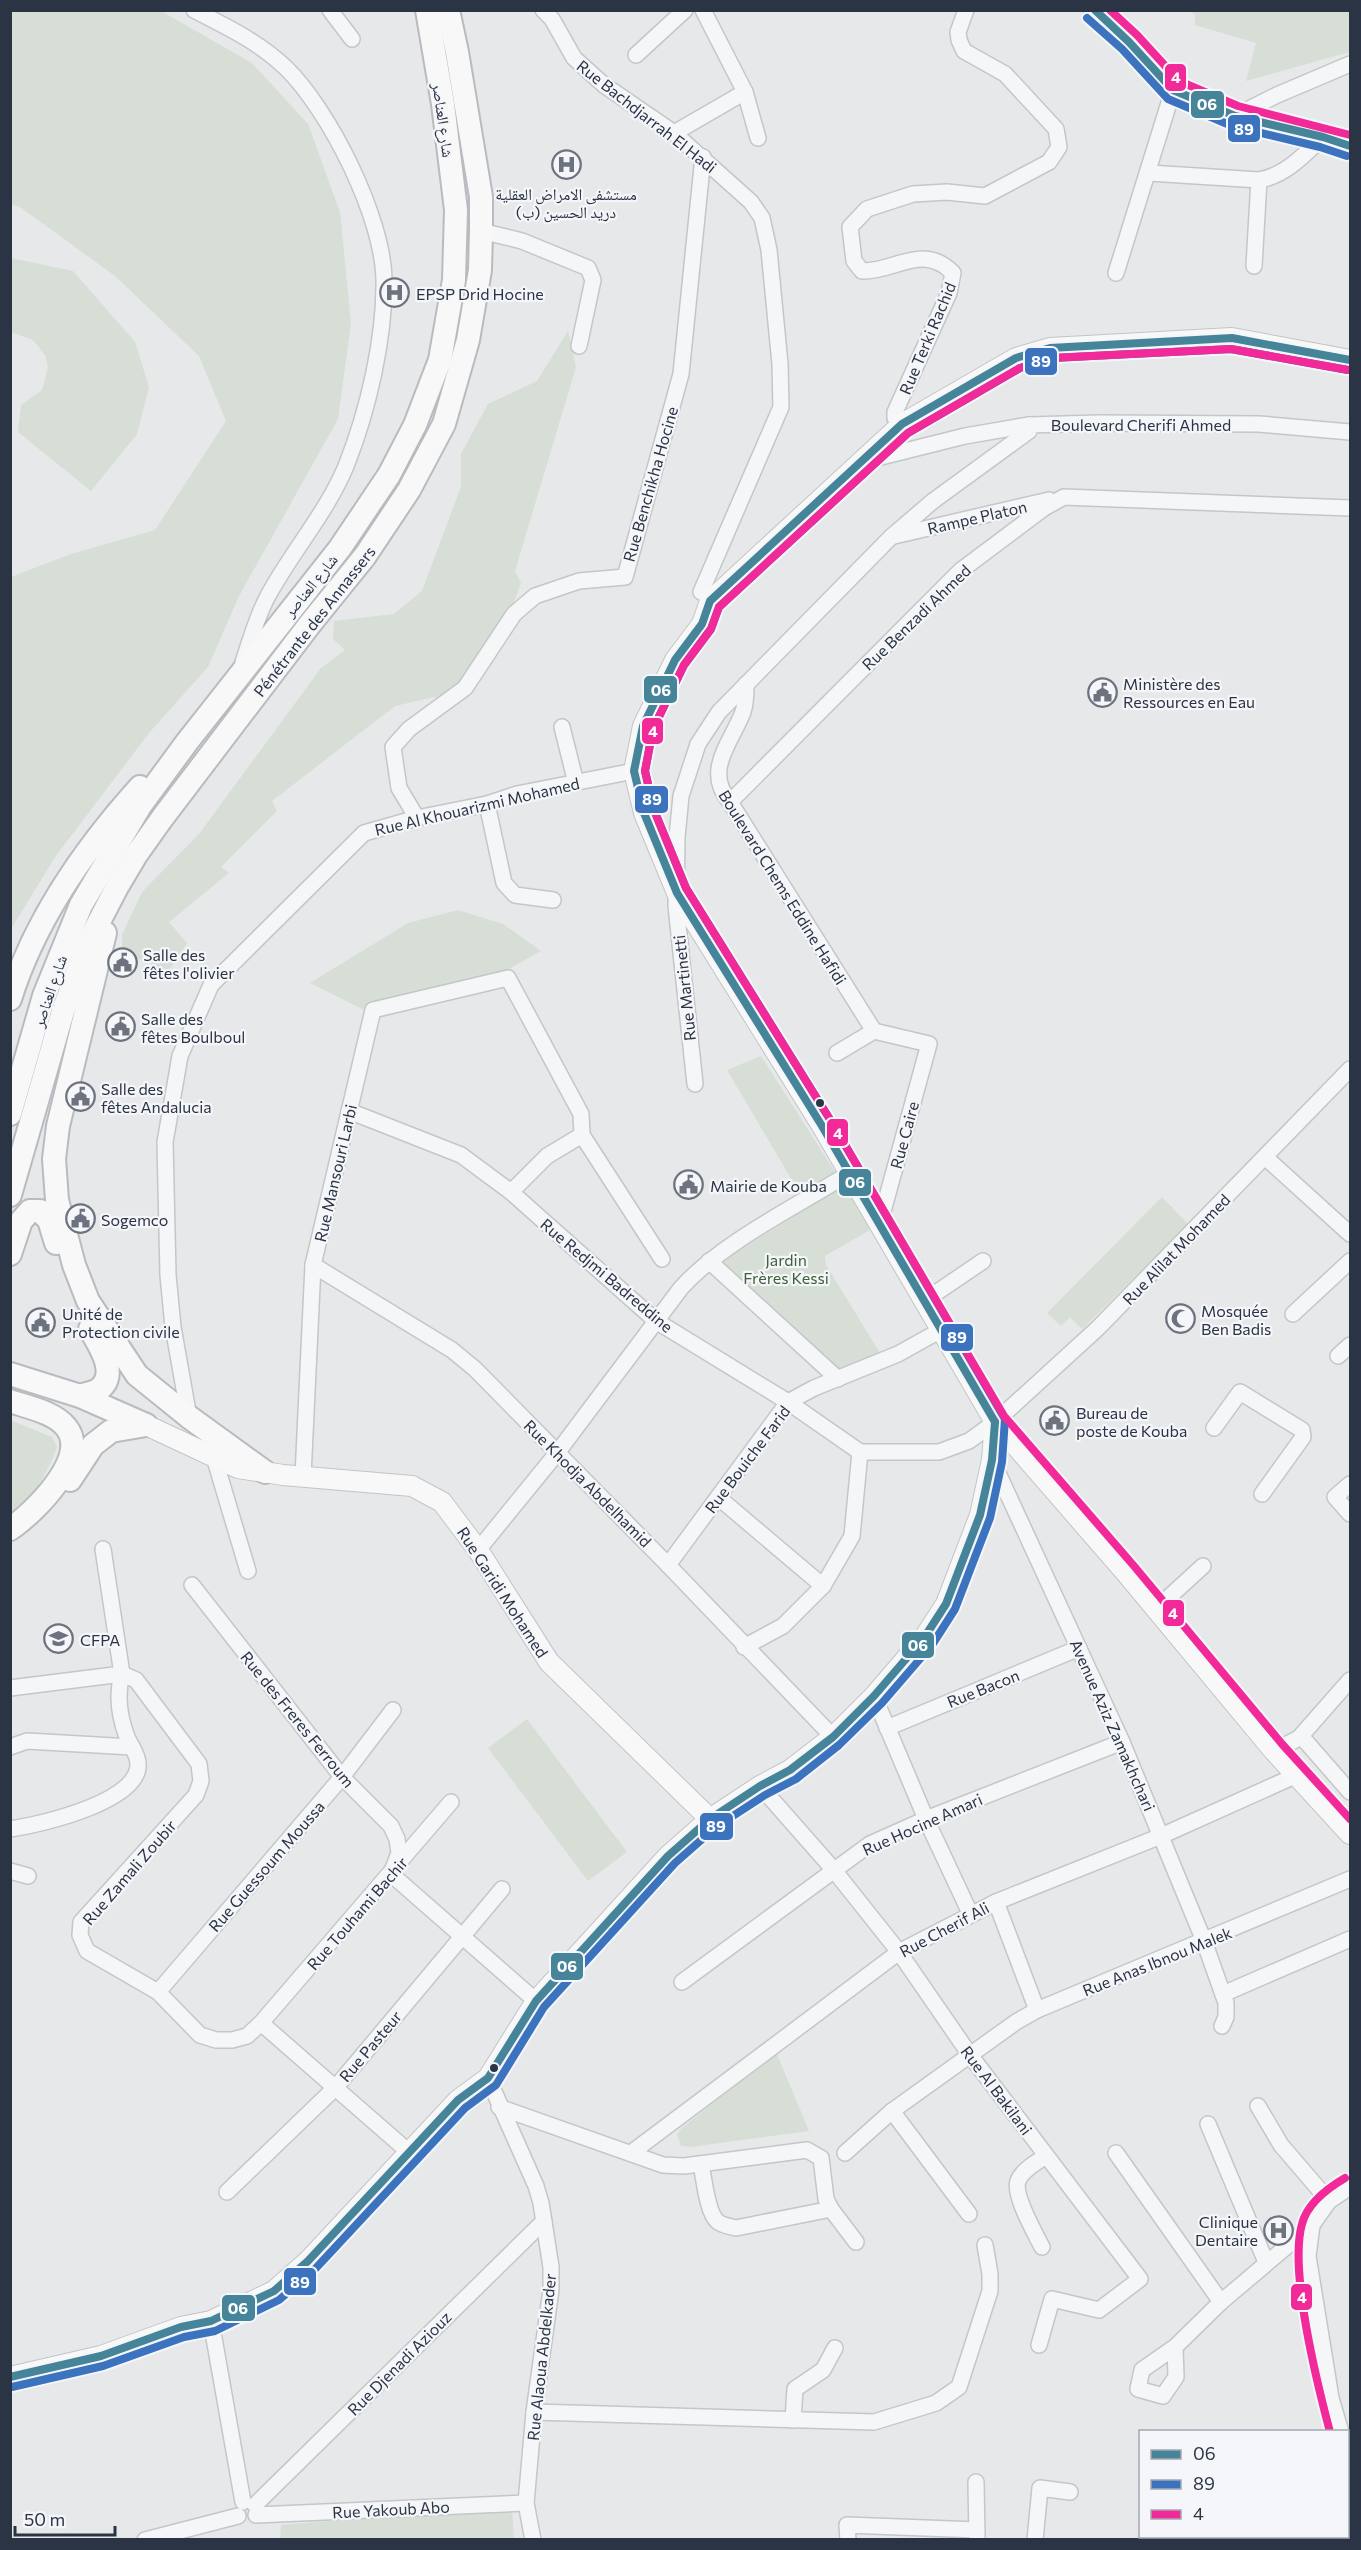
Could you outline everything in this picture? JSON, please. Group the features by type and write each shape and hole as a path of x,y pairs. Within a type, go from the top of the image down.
{"highway":[{"name":"شارع العناصر","path":"10,1114 44,996 81,905 140,806 239,674 340,548 389,475 415,426 440,360 454,280 456,210 443,104 441,11"},
{"name":"Pénétrante des Annassers","path":"10,1195 63,1011 89,941 117,886 163,818 310,624 365,556 409,490 444,424 468,340 480,270 481,197 457,52 441,11"},
{"path":"10,999 26,956 81,860 128,800 187,742"},
{"path":"117,886 58,1126 54,1159 57,1200 74,1265 93,1310 137,1375 189,1417 284,1474"},
{"path":"10,1254 21,1221 30,1211 40,1211 49,1220 71,1291 106,1362 106,1382 98,1390 80,1396"},
{"path":"10,1374 80,1396 146,1425"},
{"path":"10,1400 146,1425"},
{"path":"10,1400 48,1414 66,1427 72,1444 65,1473 24,1520 10,1529"},
{"path":"10,1541 45,1515 93,1445 111,1431 146,1425"}],"main road":[{"path":"1094,10 1129,42 1173,90 1235,116 1323,137 1350,146"},
{"path":"1350,360 1232,338 1050,348 1016,358 902,424 710,601 702,624 675,660 643,726 634,771 644,813 677,893 822,1126 995,1422 1156,1609 1274,1751 1350,1834"},
{"path":"10,2377 101,2356 181,2327 211,2321 274,2291 308,2261 458,2100 488,2078 536,2001 668,1856 710,1819 760,1786 790,1770 833,1737 874,1696 924,1638 946,1604 980,1515 992,1460 995,1422"},
{"name":"Rue Garidi Mohamed","path":"146,1425 238,1468 412,1486 442,1502 478,1550 549,1662 710,1819"}],"street":[{"path":"194,10 247,37 287,69 317,108 346,156 364,196 378,237 384,278 377,354 365,405 345,467 309,532 264,603 239,674"},
{"path":"330,10 352,39"},
{"name":"Rue Bachdjarrah El Hadi","path":"543,10 552,19 574,58 604,86 674,133 703,157 751,202 762,218 769,250 780,364 781,407 701,592"},
{"path":"636,55 685,10"},
{"path":"703,10 745,92 758,138"},
{"name":"Rue Terki Rachid","path":"902,424 896,418 895,412 949,293 953,273 945,264 922,258 875,271 862,271 854,261 850,227 867,209 913,194 947,192 985,196 1049,162 1059,147 1056,129 1005,74 964,51 958,32 966,10"},
{"path":"1235,116 1277,95 1350,64"},
{"path":"1116,273 1173,90"},
{"path":"674,133 745,92"},
{"path":"1149,173 1259,180 1270,178 1286,169 1323,137"},
{"name":"Rue Benchikha Hocine","path":"417,818 399,788 393,747 409,729 465,688 514,615 535,596 579,581 625,577 681,374 703,157"},
{"path":"1254,266 1259,180"},
{"path":"481,231 522,241 588,268 593,280 579,346"},
{"name":"Boulevard Cherifi Ahmed","path":"746,684 891,537 933,501 1029,431 1029,425 1259,424 1350,432"},
{"path":"858,463 965,436 1029,425"},
{"name":"Rampe Platon","path":"891,537 1064,497"},
{"name":"Rue Benzadi Ahmed","path":"730,802 960,571 1044,508 1064,497 1350,508"},
{"name":"Boulevard Chems Eddine Hafidi","path":"746,684 743,712 726,747 719,770 718,782 721,791 874,1031"},
{"name":"Rue Martinetti","path":"695,1084 688,1033 677,893 681,796 698,744 719,712 746,684"},
{"path":"562,727 576,783"},
{"name":"Rue Al Khouarizmi Mohamed","path":"189,1417 173,1327 168,1275 165,1142 180,1056 211,985 364,833 417,818 487,804 517,794 634,771"},
{"path":"487,804 504,883 515,895 554,900"},
{"name":"Rue Mansouri Larbi","path":"284,1474 314,1265 372,1010 508,978 581,1114 582,1135"},
{"path":"837,1053 874,1031"},
{"name":"Rue Caire","path":"874,1031 929,1044 879,1226"},
{"name":"Rue Alilat Mohamed","path":"995,1422 1098,1328 1350,1069"},
{"name":"Rue Redjmi Badreddine","path":"349,1111 461,1155 511,1192 656,1321 788,1402 860,1452"},
{"path":"511,1192 547,1156 582,1135 662,1259"},
{"path":"1265,1157 1350,1234"},
{"path":"478,1550 557,1453 681,1288 709,1260 848,1174"},
{"path":"709,1260 838,1379"},
{"path":"924,1301 983,1261"},
{"path":"1293,1314 1350,1261"},
{"name":"Rue Khodja Abdelhamid","path":"314,1265 452,1350 476,1369 833,1737"},
{"name":"Rue Bouiche Farid","path":"668,1565 788,1402 898,1354 941,1330"},
{"path":"1338,1356 1350,1344"},
{"path":"1214,1428 1240,1392 1302,1430 1303,1437 1262,1494"},
{"path":"744,1647 783,1626 824,1586 852,1536 860,1452 939,1452 969,1441 995,1422"},
{"path":"214,1457 248,1571"},
{"name":"Avenue Aziz Zamakhchari","path":"992,1460 1122,1742 1204,1941 1223,1994 1227,2013 1222,2026"},
{"path":"1350,1484 1335,1497 1350,1514"},
{"path":"719,1498 824,1586"},
{"path":"10,1829 62,1819 115,1795 132,1782 138,1772 138,1759 118,1705 118,1689 122,1674 103,1549"},
{"path":"1156,1609 1203,1566"},
{"name":"Rue des Freres Ferroum","path":"192,1585 342,1778 391,1826 397,1839 399,1853 391,1874"},
{"name":"Rue Bacon","path":"887,1728 1079,1648"},
{"path":"10,1688 122,1674"},
{"name":"Rue Zamali Zoubir","path":"122,1674 136,1680 199,1764 201,1781 196,1795 81,1922 80,1935 87,1951 158,1992 200,2036 216,2040 232,2040 247,2036 261,2023"},
{"path":"1274,1751 1301,1736 1349,1686"},
{"path":"874,1696 926,1819 970,1913"},
{"name":"Rue Guessoum Moussa","path":"158,1992 342,1778 393,1710"},
{"path":"1301,1736 1350,1792"},
{"path":"10,1747 27,1741 132,1747"},
{"name":"Rue Hocine Amari","path":"682,1982 870,1844 926,1819 1122,1742"},
{"name":"Rue Cherif Ali","path":"631,2153 899,1952 970,1913 1161,1836 1297,1775"},
{"name":"Rue Al Bakilani","path":"760,1786 833,1869 899,1952 970,2055 1140,2279 1099,2310 1052,2299 1039,2345"},
{"name":"Rue Touhami Bachir","path":"261,2023 452,1802"},
{"path":"10,1871 28,1876"},
{"path":"391,1874 536,2001"},
{"name":"Rue Anas Ibnou Malek","path":"845,2153 892,2111 1037,2010 1350,1880"},
{"name":"Rue Pasteur","path":"227,2192 336,2087 502,1889"},
{"path":"996,1902 1037,2010"},
{"path":"1223,1994 1350,1939"},
{"path":"261,2023 410,2153"},
{"name":"Rue Alaoua Abdelkader","path":"488,2078 536,2186 551,2267 551,2290 534,2412 526,2503 533,2540"},
{"path":"499,2106 663,2165 701,2164 807,2150 821,2158 826,2199 856,2242"},
{"path":"1258,2106 1281,2145 1329,2201"},
{"path":"892,2111 969,2214"},
{"path":"1208,2124 1266,2262"},
{"path":"1116,2153 1221,2302"},
{"path":"1042,2247 1018,2192 1018,2181 1024,2172 1046,2156"},
{"path":"701,2164 712,2213 718,2222 725,2226 736,2228 831,2209"},
{"path":"1176,2348 1221,2302 1312,2225 1329,2201 1350,2187"},
{"name":"Rue Djenadi Aziouz","path":"248,2510 544,2221"},
{"path":"1312,2225 1308,2256 1330,2398 1340,2430"},
{"path":"534,2412 874,2421 936,2403 959,2387 990,2291 990,2274 985,2245"},
{"path":"211,2321 248,2510"},
{"path":"793,2420 795,2389 823,2370 835,2348"},
{"path":"848,2540 847,2525 977,2535 976,2482"},
{"path":"1035,2540 1040,2488 1070,2492"},
{"name":"Rue Yakoub Abo","path":"145,2540 248,2510 526,2503"}],"green space":[{"path":"11,10 161,11 252,63 308,124 340,212 351,323 338,419 239,596 208,667 149,733 55,857 11,929 11,577 71,554 155,530 226,421 199,356 115,276 20,207 11,204"},
{"path":"1188,11 1350,11 1350,52 1246,81 1256,43 1195,25 1195,14"},
{"path":"11,258 73,271 135,342 149,387 137,434 91,491 18,432 21,405 42,390 48,367 45,355 33,340 11,332"},
{"path":"568,331 576,367 515,571 521,583 501,637 452,701 434,697 395,706 272,801 277,811 221,867 229,873 169,922 187,943 168,972 122,951 122,935 142,892 199,834 321,668 345,650 333,639 334,621 394,614 422,591 461,487 461,454 488,404 537,381"},
{"path":"458,910 503,924 541,951 505,971 362,1009 310,983 408,923"},
{"path":"761,1056 835,1172 799,1192 727,1070"},
{"name":"Jardin Frères Kessi","path":"843,1186 873,1228 825,1256 826,1265 883,1358 841,1372 719,1263"},
{"path":"1162,1197 1188,1224 1082,1329 1070,1317 1061,1326 1047,1313"},
{"path":"10,1420 52,1437 57,1447 50,1465 32,1495 10,1515"},
{"path":"527,1719 627,1852 588,1881 488,1748"},
{"path":"776,2052 809,2131 691,2147 681,2146 677,2134 682,2128"},
{"path":"506,2506 512,2510 514,2539 280,2540 281,2525"}],"transit line":[{"name":"06","path":"1095,10 1129,42 1173,90 1235,116 1323,137 1350,146"},
{"name":"4","path":"1110,10 1137,35 1179,81 1238,106 1350,135"},
{"name":"89","path":"1087,18 1122,49 1168,99 1232,126 1320,147 1347,156"},
{"name":"06","path":"995,1422 822,1126 677,893 644,813 634,771 643,726 675,660 702,624 710,601 902,424 1016,358 1050,348 1232,338 1350,360"},
{"name":"89","path":"12,2387 103,2366 184,2337 215,2331 279,2300 316,2268 465,2108 496,2085 544,2007 675,1863 716,1827 765,1795 796,1779 839,1745 882,1703 932,1645 955,1609 990,1518 1002,1462 1005,1419 831,1121 686,888 654,810 645,771 653,729 684,665 711,629 719,607 908,433 1020,368 1052,358 1231,349 1348,370"},
{"name":"4","path":"1348,370 1231,349 1052,358 1020,368 908,433 719,607 711,629 684,665 653,729 645,771 654,810 686,888 831,1121 1004,1416 1134,1566 1282,1744 1350,1819"},
{"name":"06","path":"10,2377 101,2356 181,2327 211,2321 274,2291 308,2261 458,2100 488,2078 536,2001 668,1856 710,1819 760,1786 790,1770 833,1737 874,1696 924,1638 946,1604 980,1515 992,1460 995,1422"},
{"name":"4","path":"1329,2430 1306,2327 1299,2269 1299,2244 1302,2224 1308,2210 1325,2192 1345,2178"}],"place":[{"name":"مستشفى الامراض العقلية دريد الحسين (ب)","path":"566,165"},
{"name":"EPSP Drid Hocine","path":"395,293"},
{"name":"Ministère des Ressources en Eau","path":"1102,692"},
{"name":"Salle des fêtes l'olivier","path":"122,963"},
{"name":"Salle des fêtes Boulboul","path":"120,1027"},
{"name":"Salle des fêtes Andalucia","path":"80,1097"},
{"name":"Mairie de Kouba","path":"689,1185"},
{"name":"Sogemco","path":"80,1219"},
{"name":"Mosquée Ben Badis","path":"1180,1319"},
{"name":"Unité de Protection civile","path":"41,1322"},
{"name":"Bureau de poste de Kouba","path":"1055,1421"},
{"name":"CFPA","path":"59,1639"},
{"name":"Clinique Dentaire","path":"1279,2230"}]}
